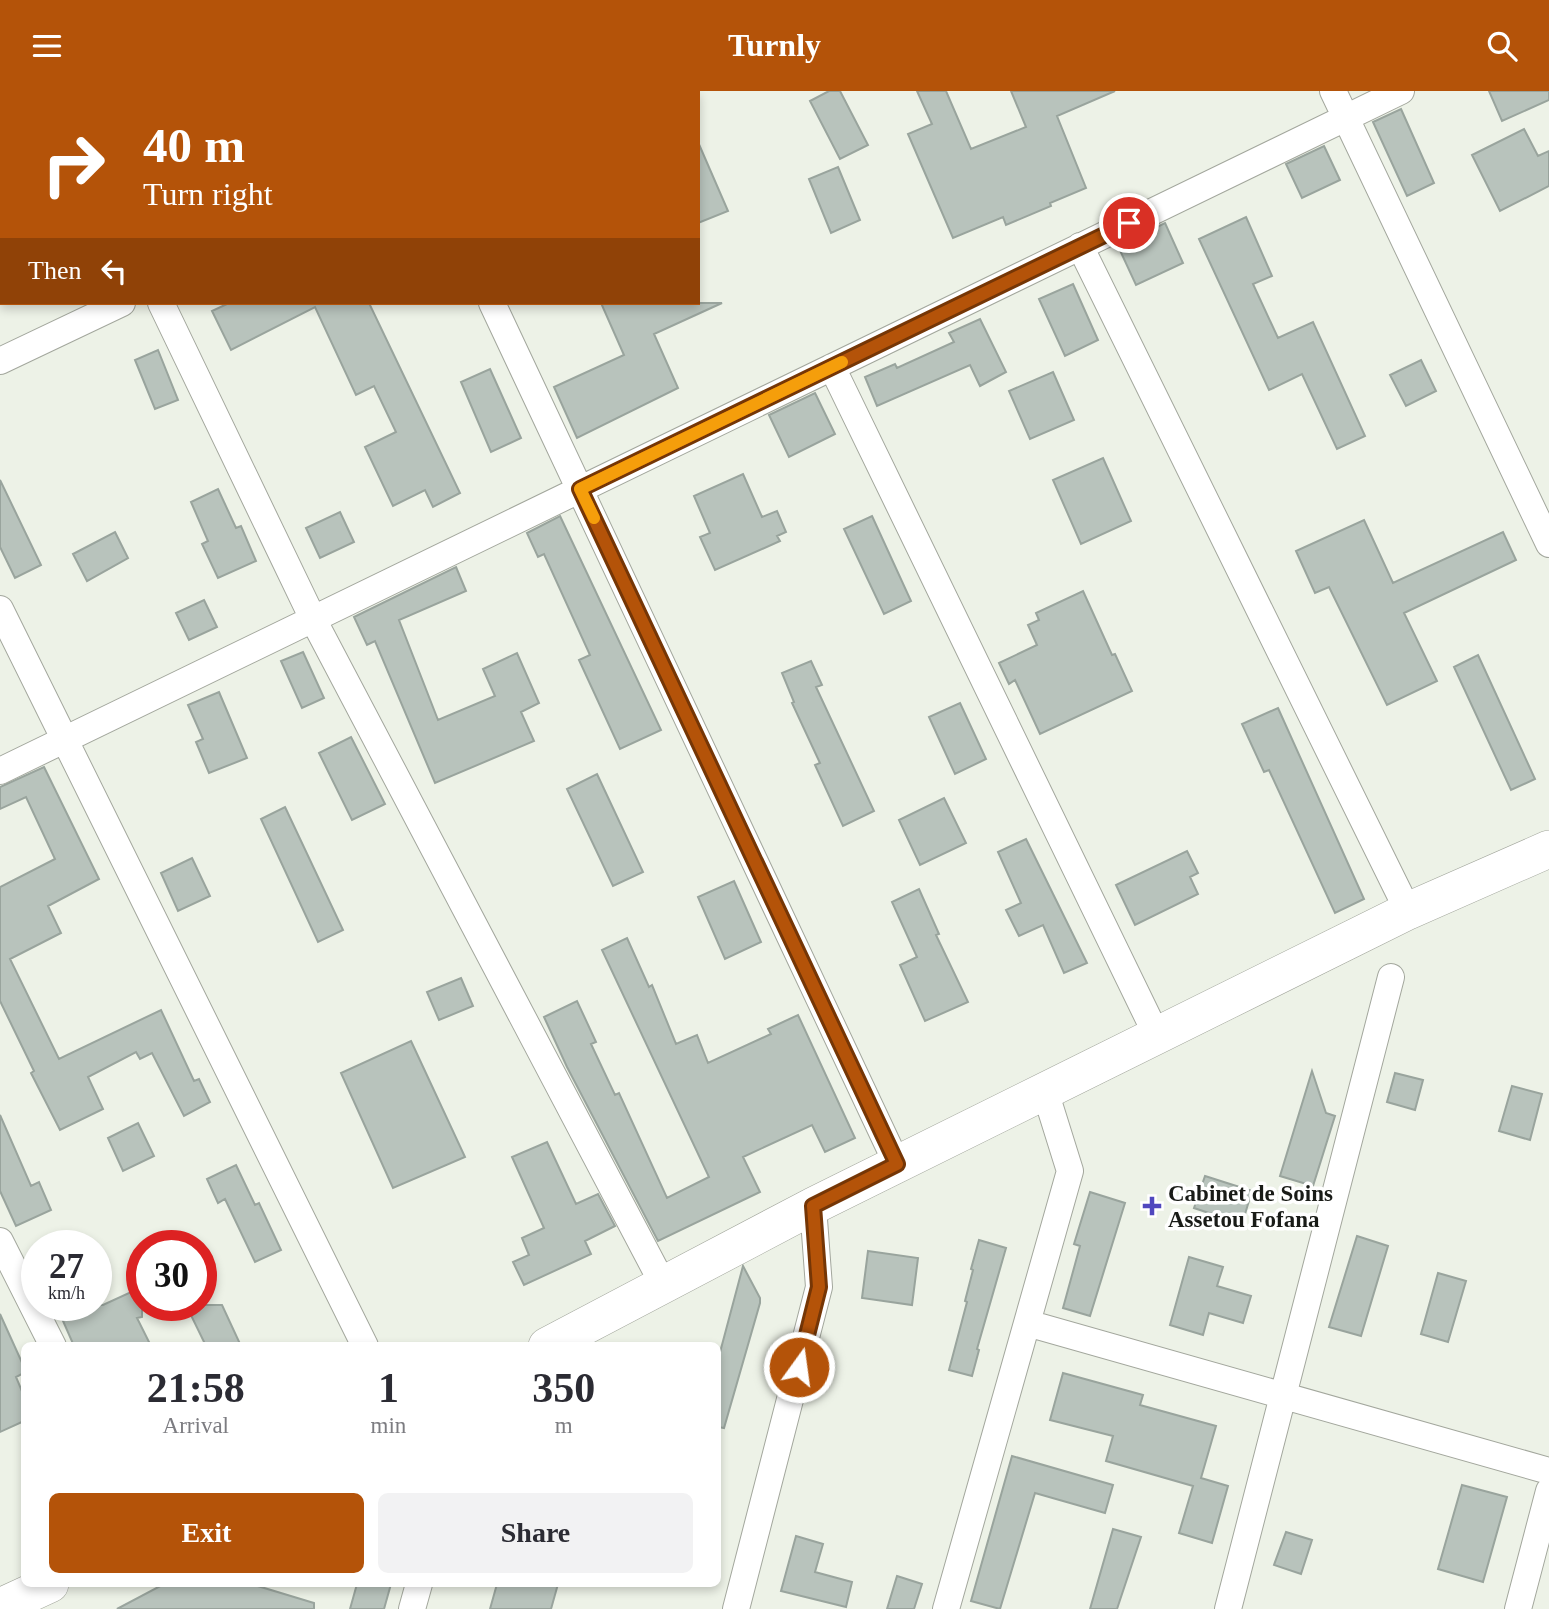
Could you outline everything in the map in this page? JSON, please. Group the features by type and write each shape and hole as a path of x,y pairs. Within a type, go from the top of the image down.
{"street":[{"path":"1333,91 1549,544"},
{"path":"0,771 1401,91"},
{"path":"1080,246 1408,911"},
{"path":"0,361 118,305"},
{"path":"162,305 313,619 664,1286"},
{"path":"493,305 897,1164"},
{"path":"832,367 1157,1036"},
{"path":"0,609 363,1342"},
{"path":"555,1342 897,1164 1408,911 1549,849"},
{"path":"1228,1609 1391,977"},
{"path":"946,1609 1070,1171 1045,1091"},
{"path":"736,1609 819,1287 813,1206"},
{"path":"0,1241 51,1342"},
{"path":"1027,1322 1549,1471"},
{"path":"1518,1609 1549,1491"},
{"path":"0,1607 43,1587"},
{"path":"412,1609 418,1587"}],"building":[{"path":"829,91 840,91 868,145 840,159 810,101"},
{"path":"917,91 946,91 971,149 1026,127 1011,91 1115,91 1057,116 1086,188 1006,225 1003,217 953,238 908,134 932,124"},
{"path":"1489,91 1549,91 1549,100 1502,121"},
{"path":"1401,109 1434,183 1407,196 1373,122"},
{"path":"1524,129 1538,156 1549,151 1549,186 1500,211 1472,155"},
{"path":"1324,146 1340,180 1302,198 1286,164"},
{"path":"700,147 728,211 700,222"},
{"path":"838,167 860,220 831,233 809,179"},
{"path":"1246,217 1272,276 1253,284 1278,338 1313,322 1365,436 1337,449 1302,374 1269,390 1199,239"},
{"path":"1165,223 1183,263 1136,285 1118,246"},
{"path":"1073,284 1098,340 1065,356 1039,299"},
{"path":"722,303 654,334 678,388 577,438 554,387 624,355 602,305"},
{"path":"225,305 370,305 460,493 433,507 425,490 393,506 365,447 396,432 374,386 356,395 315,307 231,350 212,311"},
{"path":"980,319 1006,372 980,386 970,365 877,406 865,377 895,364 897,368 954,342 949,333"},
{"path":"158,350 178,400 155,409 135,360"},
{"path":"1421,360 1436,391 1406,406 1390,375"},
{"path":"490,369 521,438 491,452 461,382"},
{"path":"1053,372 1074,420 1030,439 1009,391"},
{"path":"815,393 835,434 789,457 769,415"},
{"path":"1103,458 1131,521 1081,544 1053,480"},
{"path":"743,474 762,517 777,511 786,532 777,536 780,541 715,570 700,537 710,533 694,496"},
{"path":"0,480 41,565 15,578 0,547"},
{"path":"218,489 236,528 241,526 256,561 218,578 202,544 208,541 191,502"},
{"path":"340,512 354,542 320,558 306,528"},
{"path":"560,516 661,730 620,749 579,660 590,655 544,554 538,557 527,533"},
{"path":"872,516 911,601 884,614 844,529"},
{"path":"1364,520 1393,583 1503,532 1516,560 1404,613 1437,681 1387,705 1329,587 1315,593 1296,551"},
{"path":"115,532 128,558 87,581 73,554"},
{"path":"456,567 466,591 399,620 438,720 495,696 483,669 517,653 539,703 521,712 534,741 435,783 375,641 367,645 354,617"},
{"path":"1083,591 1112,655 1115,654 1132,691 1040,734 1015,680 1009,684 999,663 1037,645 1028,625 1039,620 1036,613"},
{"path":"204,600 217,627 189,640 176,613"},
{"path":"303,652 324,698 302,708 281,661"},
{"path":"1478,655 1535,779 1511,790 1454,667"},
{"path":"811,661 822,685 816,687 874,811 843,826 815,765 820,763 792,703 794,702 782,673"},
{"path":"219,692 247,758 209,773 196,742 203,739 188,705"},
{"path":"960,703 986,759 955,774 929,717"},
{"path":"1278,708 1364,899 1335,913 1269,770 1264,772 1242,724"},
{"path":"351,737 385,804 352,820 319,753"},
{"path":"44,767 99,879 48,906 61,933 10,959 59,1059 161,1010 194,1081 199,1079 210,1102 184,1116 152,1053 140,1059 136,1052 88,1077 103,1109 60,1130 31,1073 34,1071 0,1001 0,887 55,859 26,797 0,809 0,787"},
{"path":"597,774 643,872 613,886 567,789"},
{"path":"944,798 966,843 920,865 899,820"},
{"path":"285,807 343,930 318,942 261,819"},
{"path":"1026,839 1087,963 1064,973 1043,925 1019,936 1006,910 1021,903 998,852"},
{"path":"1187,851 1198,873 1190,877 1198,894 1135,925 1116,885"},
{"path":"192,858 210,896 178,911 161,873"},
{"path":"734,881 761,942 725,959 698,897"},
{"path":"919,889 939,934 936,935 968,1002 925,1021 900,965 917,957 892,902"},
{"path":"627,938 649,987 652,985 676,1044 697,1035 708,1063 771,1034 768,1029 798,1015 855,1138 825,1152 812,1125 743,1157 760,1192 658,1241 567,1067 544,1017 577,1001 596,1042 591,1044 615,1095 619,1093 667,1198 709,1177 602,950"},
{"path":"461,978 473,1006 439,1020 427,992"},
{"path":"411,1041 465,1157 393,1188 341,1073"},
{"path":"1312,1071 1326,1113 1335,1116 1313,1186 1280,1176"},
{"path":"1395,1073 1423,1080 1415,1110 1387,1102"},
{"path":"1512,1086 1542,1094 1530,1140 1499,1131"},
{"path":"0,1115 31,1186 39,1182 51,1210 16,1226 0,1191"},
{"path":"138,1123 154,1156 123,1171 108,1138"},
{"path":"547,1142 576,1204 598,1194 615,1226 585,1241 591,1254 524,1285 513,1262 529,1255 522,1238 544,1228 512,1157"},
{"path":"236,1165 255,1205 259,1203 281,1250 255,1262 225,1199 218,1203 207,1179"},
{"path":"1205,1176 1252,1191 1242,1224 1194,1208"},
{"path":"1090,1192 1125,1203 1090,1316 1063,1308 1080,1246 1074,1244"},
{"path":"1357,1236 1388,1246 1361,1336 1329,1327"},
{"path":"979,1240 1006,1248 972,1376 949,1370 967,1302 965,1301 973,1270 971,1269"},
{"path":"868,1251 918,1258 912,1305 862,1298"},
{"path":"1189,1257 1223,1267 1217,1286 1251,1296 1243,1323 1209,1313 1203,1335 1170,1325"},
{"path":"743,1266 760,1303 724,1428 721,1428 721,1349"},
{"path":"1438,1273 1466,1281 1448,1342 1421,1334"},
{"path":"126,1294 126,1321 138,1321 149,1342 72,1342 63,1321 112,1321 112,1301"},
{"path":"217,1305 222,1305 239,1342 204,1342 194,1321 217,1321"},
{"path":"0,1314 21,1360 21,1374 16,1377 21,1389 21,1422 0,1432"},
{"path":"1063,1373 1143,1395 1140,1405 1216,1426 1201,1478 1228,1486 1212,1543 1179,1533 1193,1486 1106,1461 1113,1436 1050,1420"},
{"path":"1012,1456 1113,1485 1105,1513 1035,1493 1000,1609 971,1601"},
{"path":"1462,1485 1507,1497 1483,1582 1438,1569"},
{"path":"1113,1529 1141,1537 1117,1609 1090,1609"},
{"path":"1286,1532 1312,1540 1301,1574 1274,1565"},
{"path":"796,1536 823,1544 815,1572 852,1582 846,1607 781,1591"},
{"path":"897,1576 922,1584 914,1609 887,1609"},
{"path":"158,1587 261,1587 314,1603 314,1609 117,1609"},
{"path":"356,1587 390,1587 384,1609 350,1609"},
{"path":"496,1587 557,1587 551,1609 490,1609"}],"slow traffic":[{"path":"594,518 580,489 842,362"}],"place":[{"name":"Cabinet de Soins Assetou Fofana","path":"1152,1206"}],"route":[{"path":"799,1367 819,1287 813,1206 897,1164 580,489 1129,223"}]}
